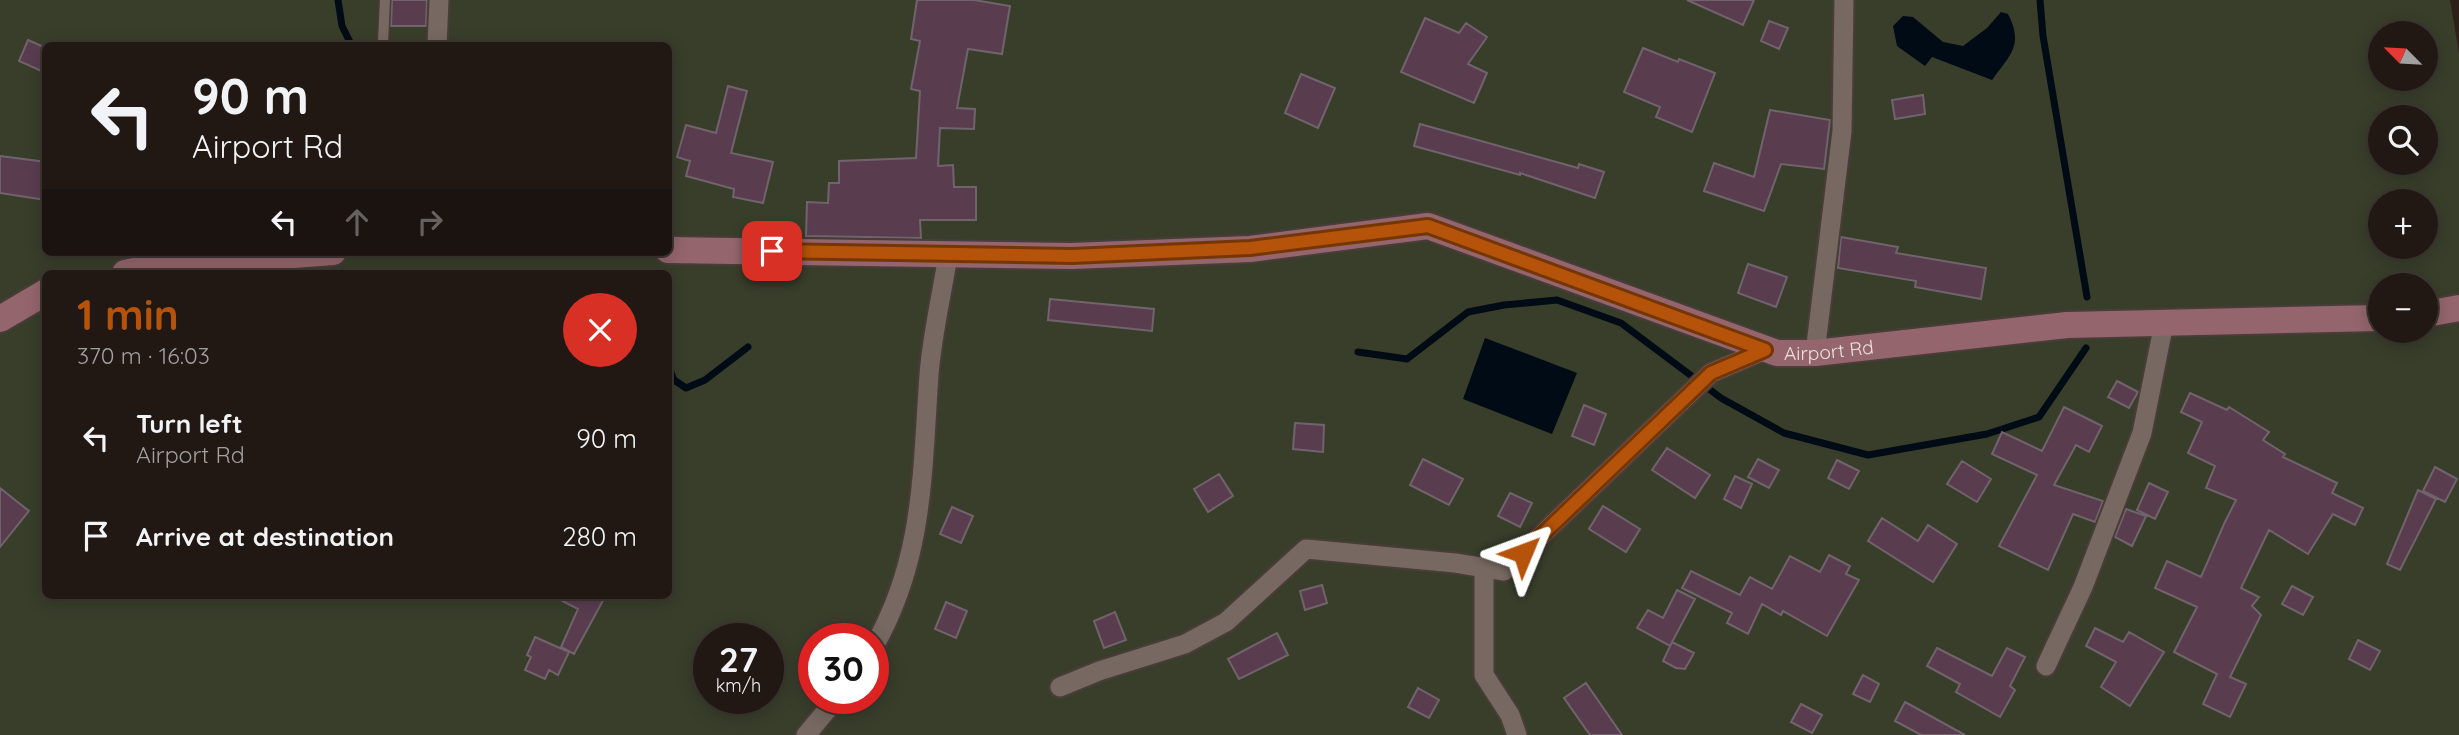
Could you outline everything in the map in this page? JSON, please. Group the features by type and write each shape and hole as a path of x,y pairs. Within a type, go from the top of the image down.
{"main road":[{"name":"Airport Rd","path":"672,250 1072,256 1250,248 1428,226 1777,353 1815,353 2067,325 2368,318"},
{"path":"138,270 161,265 280,256"},
{"path":"0,319 42,294"},
{"path":"2438,312 2459,308"}],"street":[{"path":"437,42 439,0"},
{"path":"1815,353 1842,131 1844,0"},
{"path":"888,623 906,574 915,537 925,459 929,372 948,255"},
{"path":"2046,666 2083,587 2142,433 2164,323"},
{"path":"1060,687 1099,671 1185,644 1226,622 1306,549 1504,571 1711,373 1765,350"},
{"path":"1484,568 1485,676 1510,715 1517,735"},
{"path":"806,735 824,714"}],"lane":[{"path":"383,42 384,0"}],"green space":[{"path":"0,0 2450,0 2459,53 2459,735 0,735"}],"shaded area":[{"path":"2001,12 2008,14 2013,25 2015,42 2009,56 1992,80 1932,57 1925,66 1897,46 1893,26 1903,16 1913,17 1943,42 1963,46 1987,28"},
{"path":"1485,338 1577,373 1552,434 1463,399"}],"building":[{"path":"392,0 427,0 426,26 391,26"},
{"path":"917,0 974,0 1010,6 1002,54 968,49 957,108 975,109 974,129 940,128 938,166 953,165 954,187 976,187 976,220 920,220 921,238 806,236 807,202 828,203 829,183 839,183 839,161 916,158 920,91 911,89 920,41 911,39"},
{"path":"1687,0 1754,0 1743,25"},
{"path":"1425,18 1459,33 1466,23 1487,37 1468,64 1487,73 1474,103 1401,72"},
{"path":"1769,21 1788,28 1779,49 1761,41"},
{"path":"28,40 42,46 42,71 19,61"},
{"path":"1643,48 1715,73 1692,132 1656,117 1660,107 1624,92"},
{"path":"1301,74 1335,88 1318,128 1285,113"},
{"path":"728,86 747,91 731,153 773,162 763,203 733,197 734,189 686,176 690,161 677,157 686,125 716,133"},
{"path":"1923,95 1925,114 1895,119 1892,100"},
{"path":"1770,110 1830,120 1824,169 1781,164 1764,211 1704,191 1714,163 1754,177"},
{"path":"1420,124 1578,168 1579,164 1604,172 1595,198 1520,173 1414,146"},
{"path":"0,156 42,161 42,199 0,193"},
{"path":"1841,237 1898,247 1896,253 1986,268 1981,299 1915,287 1916,281 1838,268"},
{"path":"1748,264 1787,277 1776,307 1738,293"},
{"path":"1050,299 1154,309 1152,331 1048,320"},
{"path":"2117,381 2138,392 2129,408 2108,397"},
{"path":"2190,393 2227,410 2229,407 2269,432 2263,440 2285,454 2283,457 2337,483 2332,493 2363,508 2355,525 2333,514 2308,554 2269,530 2241,588 2259,597 2252,606 2261,615 2230,677 2246,684 2230,717 2203,704 2217,674 2174,652 2197,607 2155,588 2167,561 2201,577 2236,500 2206,488 2215,466 2188,453 2202,422 2181,412"},
{"path":"1584,405 1606,414 1594,445 1572,436"},
{"path":"2064,407 2102,426 2089,452 2076,445 2054,485 2103,501 2095,522 2073,514 2048,570 1999,546 2037,475 1992,454 2002,432 2042,451"},
{"path":"1295,423 1324,425 1323,452 1293,449"},
{"path":"1667,448 1710,475 1695,498 1652,470"},
{"path":"1423,459 1463,479 1449,505 1410,485"},
{"path":"1758,459 1779,470 1769,488 1748,477"},
{"path":"1837,460 1859,471 1849,489 1828,478"},
{"path":"1962,461 1991,479 1977,502 1947,484"},
{"path":"2435,467 2457,479 2445,502 2423,491"},
{"path":"1219,474 1233,496 1208,512 1194,489"},
{"path":"1735,476 1752,484 1741,508 1724,499"},
{"path":"2149,483 2168,492 2155,519 2137,510"},
{"path":"0,488 29,511 0,547"},
{"path":"2418,490 2436,499 2400,570 2387,564"},
{"path":"1510,493 1532,503 1520,527 1498,516"},
{"path":"1603,506 1640,529 1626,552 1589,529"},
{"path":"952,507 973,516 961,543 940,534"},
{"path":"2126,509 2146,516 2132,546 2115,537"},
{"path":"1882,518 1918,541 1928,525 1957,544 1933,582 1868,541"},
{"path":"1829,555 1850,566 1846,574 1859,580 1827,636 1783,611 1781,615 1762,604 1748,634 1727,623 1732,613 1682,588 1691,571 1740,595 1750,577 1772,589 1790,556 1820,572"},
{"path":"1322,585 1327,603 1305,610 1300,591"},
{"path":"2292,586 2313,597 2303,615 2282,604"},
{"path":"1677,590 1695,599 1670,646 1637,628 1648,610 1663,618"},
{"path":"559,599 604,599 574,654 561,647 578,609"},
{"path":"946,602 967,611 956,638 935,629"},
{"path":"1115,612 1126,640 1104,648 1094,621"},
{"path":"2095,628 2123,642 2129,632 2164,652 2130,706 2101,687 2116,662 2086,646"},
{"path":"1277,633 1288,655 1239,679 1228,659"},
{"path":"535,637 569,652 558,675 549,670 545,679 525,670 531,657 527,655"},
{"path":"2358,640 2380,651 2370,670 2349,659"},
{"path":"1672,642 1694,653 1685,669 1676,668 1663,661"},
{"path":"1937,648 1992,676 2007,648 2025,657 2010,686 2015,690 2000,717 1956,692 1960,684 1927,666"},
{"path":"1863,675 1879,684 1870,702 1853,694"},
{"path":"1586,683 1622,735 1590,735 1564,698"},
{"path":"1418,688 1439,700 1429,718 1408,707"},
{"path":"1905,702 1965,735 1921,735 1895,721"},
{"path":"1801,704 1822,715 1812,733 1791,722"}],"waterway":[{"path":"338,0 342,26 350,42"},
{"path":"2040,0 2043,36 2087,297"},
{"path":"1358,352 1407,359 1468,312 1504,305 1557,300 1621,323 1721,398 1784,433 1868,455 1987,434 2039,417 2086,348"},
{"path":"672,375 674,380 686,388 705,380 748,347"}],"route":[{"path":"772,251 1072,256 1250,248 1428,226 1765,350 1711,373 1523,553"}]}
